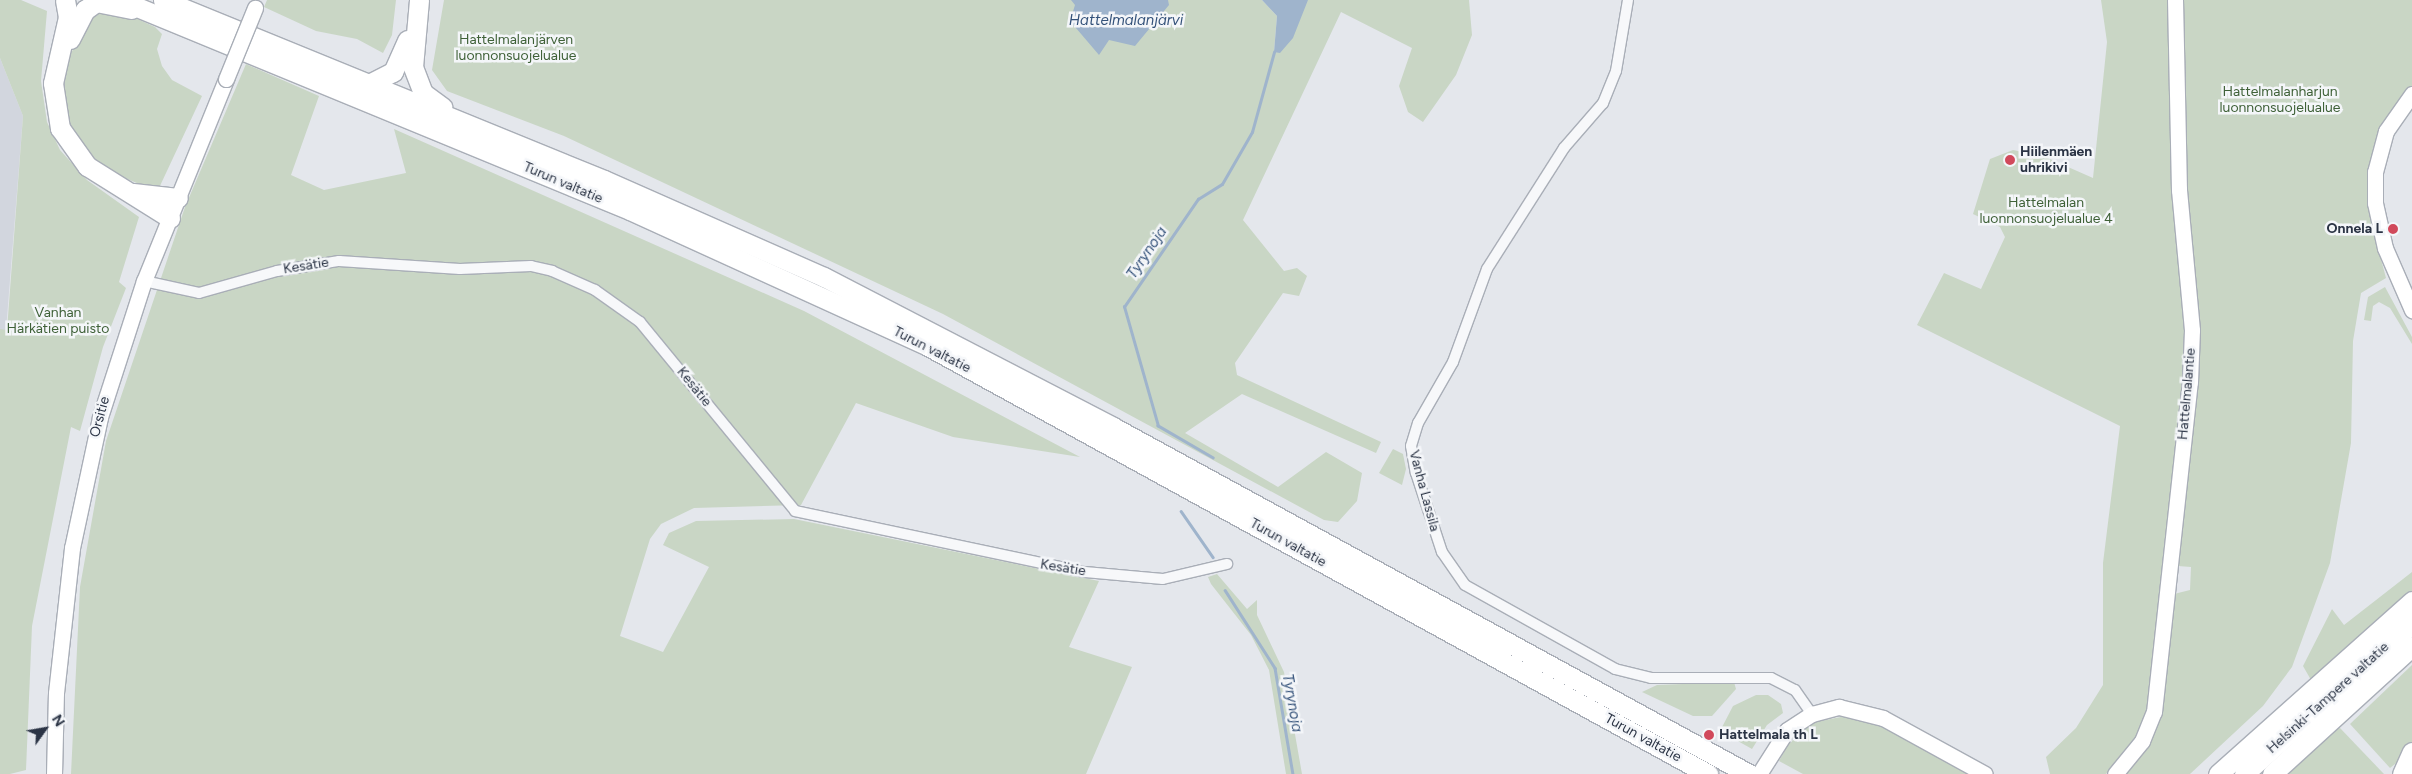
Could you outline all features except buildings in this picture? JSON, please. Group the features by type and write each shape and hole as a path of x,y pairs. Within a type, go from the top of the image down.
{"highway":[{"path":"66,0 68,17 54,69 56,110 70,147 98,174 133,193 170,218"},
{"name":"Turun valtatie","path":"120,0 665,225 928,346 1708,774"},
{"name":"Turun valtatie","path":"163,0 480,129 756,245 893,310 1749,774"},
{"path":"54,69 85,10 96,2 123,6 203,33"},
{"path":"369,84 388,77 399,65 418,4"},
{"path":"418,4 413,67 419,87 431,100 480,129"},
{"path":"133,193 178,198"},
{"path":"2218,774 2412,601"},
{"name":"Helsinki-Tampere valtatie","path":"2244,774 2412,623"},
{"name":"Helsinki-Tampere valtatie","path":"2272,774 2412,646"},
{"path":"2402,774 2412,752"}],"street":[{"name":"Vanha Lassila","path":"1628,0 1616,72 1603,103 1564,148 1488,269 1453,362 1418,423 1411,446 1416,473 1442,552 1465,585 1615,669 1651,678 1771,678 1795,690 1812,714"},
{"name":"Hattelmalantie","path":"2115,774 2142,741 2154,712 2190,382 2192,330 2180,197 2175,0"},
{"name":"Orsitie","path":"54,774 56,693 72,548 100,416 144,281 257,4"},
{"path":"2410,303 2378,224 2375,172 2386,131 2412,94"},
{"name":"Kesätie","path":"144,281 199,293 277,271 339,261 460,269 531,266 552,271 595,290 640,322 795,511 1085,572 1163,579 1227,564"},
{"path":"1759,774 1787,730 1812,714 1839,707 1883,718 1985,774"}],"shaded area":[{"path":"0,58 23,116 0,406"}],"green space":[{"name":"Vanhan Härkätien puisto","path":"0,0 21,0 47,11 41,81 47,122 60,150 87,180 139,217 119,282 126,288 103,347 80,431 71,427 32,626 26,770 10,774 0,774 0,329 7,330 23,116 0,58"},
{"path":"267,0 396,0 392,35 383,53 357,39 316,31 264,7"},
{"name":"Hattelmalanjärven luonnonsuojelualue","path":"444,0 1262,0 1277,16 1274,52 1291,0 1469,0 1472,35 1456,75 1423,122 1408,112 1399,86 1412,48 1341,12 1243,220 1284,271 1297,268 1307,276 1299,296 1283,293 1235,363 1237,375 1381,442 1376,453 1242,394 1185,433 1278,487 1326,452 1362,473 1357,501 1338,522 1324,520 943,314 564,136 447,91 432,70"},
{"name":"Hattelmalan luonnonsuojelualue 4","path":"2101,0 2171,0 2188,343 2148,721 2106,774 2050,774 2046,757 2076,728 2103,685 2103,563 2120,426 1917,325 1944,273 1981,289 2005,237 2000,227 1973,214 1990,159 2013,150 2043,156 2093,178 2107,42"},
{"name":"Hattelmalanharjun luonnonsuojelualue","path":"2179,0 2412,0 2412,86 2386,119 2370,197 2373,229 2386,278 2361,293 2353,341 2351,443 2330,563 2292,667 2263,706 2190,774 2122,774 2153,737 2170,595 2190,590 2191,567 2178,566 2174,556 2194,381"},
{"path":"94,11 120,11 155,27 162,34 157,49 162,66 172,80 202,96 159,188 151,189 106,170 91,157 69,125 62,97 64,66"},
{"path":"246,64 319,96 291,175 324,190 406,173 394,129 804,311 1080,457 953,437 856,403 801,505 694,508 661,524 650,539 620,636 663,652 709,567 663,545 669,533 696,521 794,519 1099,581 1069,647 1132,667 1086,774 71,774 80,587 106,441 185,207"},
{"path":"2385,287 2412,337 2412,344 2390,308 2379,302 2373,306 2371,321 2364,320 2368,297"},
{"path":"1393,449 1403,454 1406,469 1402,485 1379,473"},
{"path":"2412,572 2412,595 2311,680 2303,666 2332,609 2344,625"},
{"path":"1217,574 1247,609 1257,600 1257,615 1284,672 1302,774 1286,774 1269,670 1251,635 1211,584 1208,577"},
{"path":"2412,665 2412,742 2404,757 2390,768 2350,724"},
{"path":"1734,682 1736,689 1712,716 1693,716 1642,692 1657,685"},
{"path":"1756,695 1768,695 1781,704 1783,713 1767,725 1752,749 1720,731 1733,706"},
{"path":"1841,717 1867,719 1974,774 1803,774 1779,761 1788,745 1810,723"},
{"path":"2340,728 2384,774 2289,774 2334,730"}],"water":[{"name":"Hattelmalanjärvi","path":"1071,0 1168,0 1169,5 1135,46 1109,40 1099,55 1070,21 1075,5"},
{"path":"1262,0 1308,0 1293,38 1280,53 1274,52 1277,16"}],"waterway":[{"name":"Tyrynoja","path":"1213,458 1158,426 1124,307 1198,199 1222,184 1252,132 1274,52"},
{"path":"1181,511 1213,557"},
{"name":"Tyrynoja","path":"1225,590 1275,668 1293,774"}],"place":[{"name":"Hiilenmäen uhrikivi","path":"2010,160"},
{"name":"Onnela L","path":"2393,229"},
{"name":"Hattelmala th L","path":"1709,735"}]}
